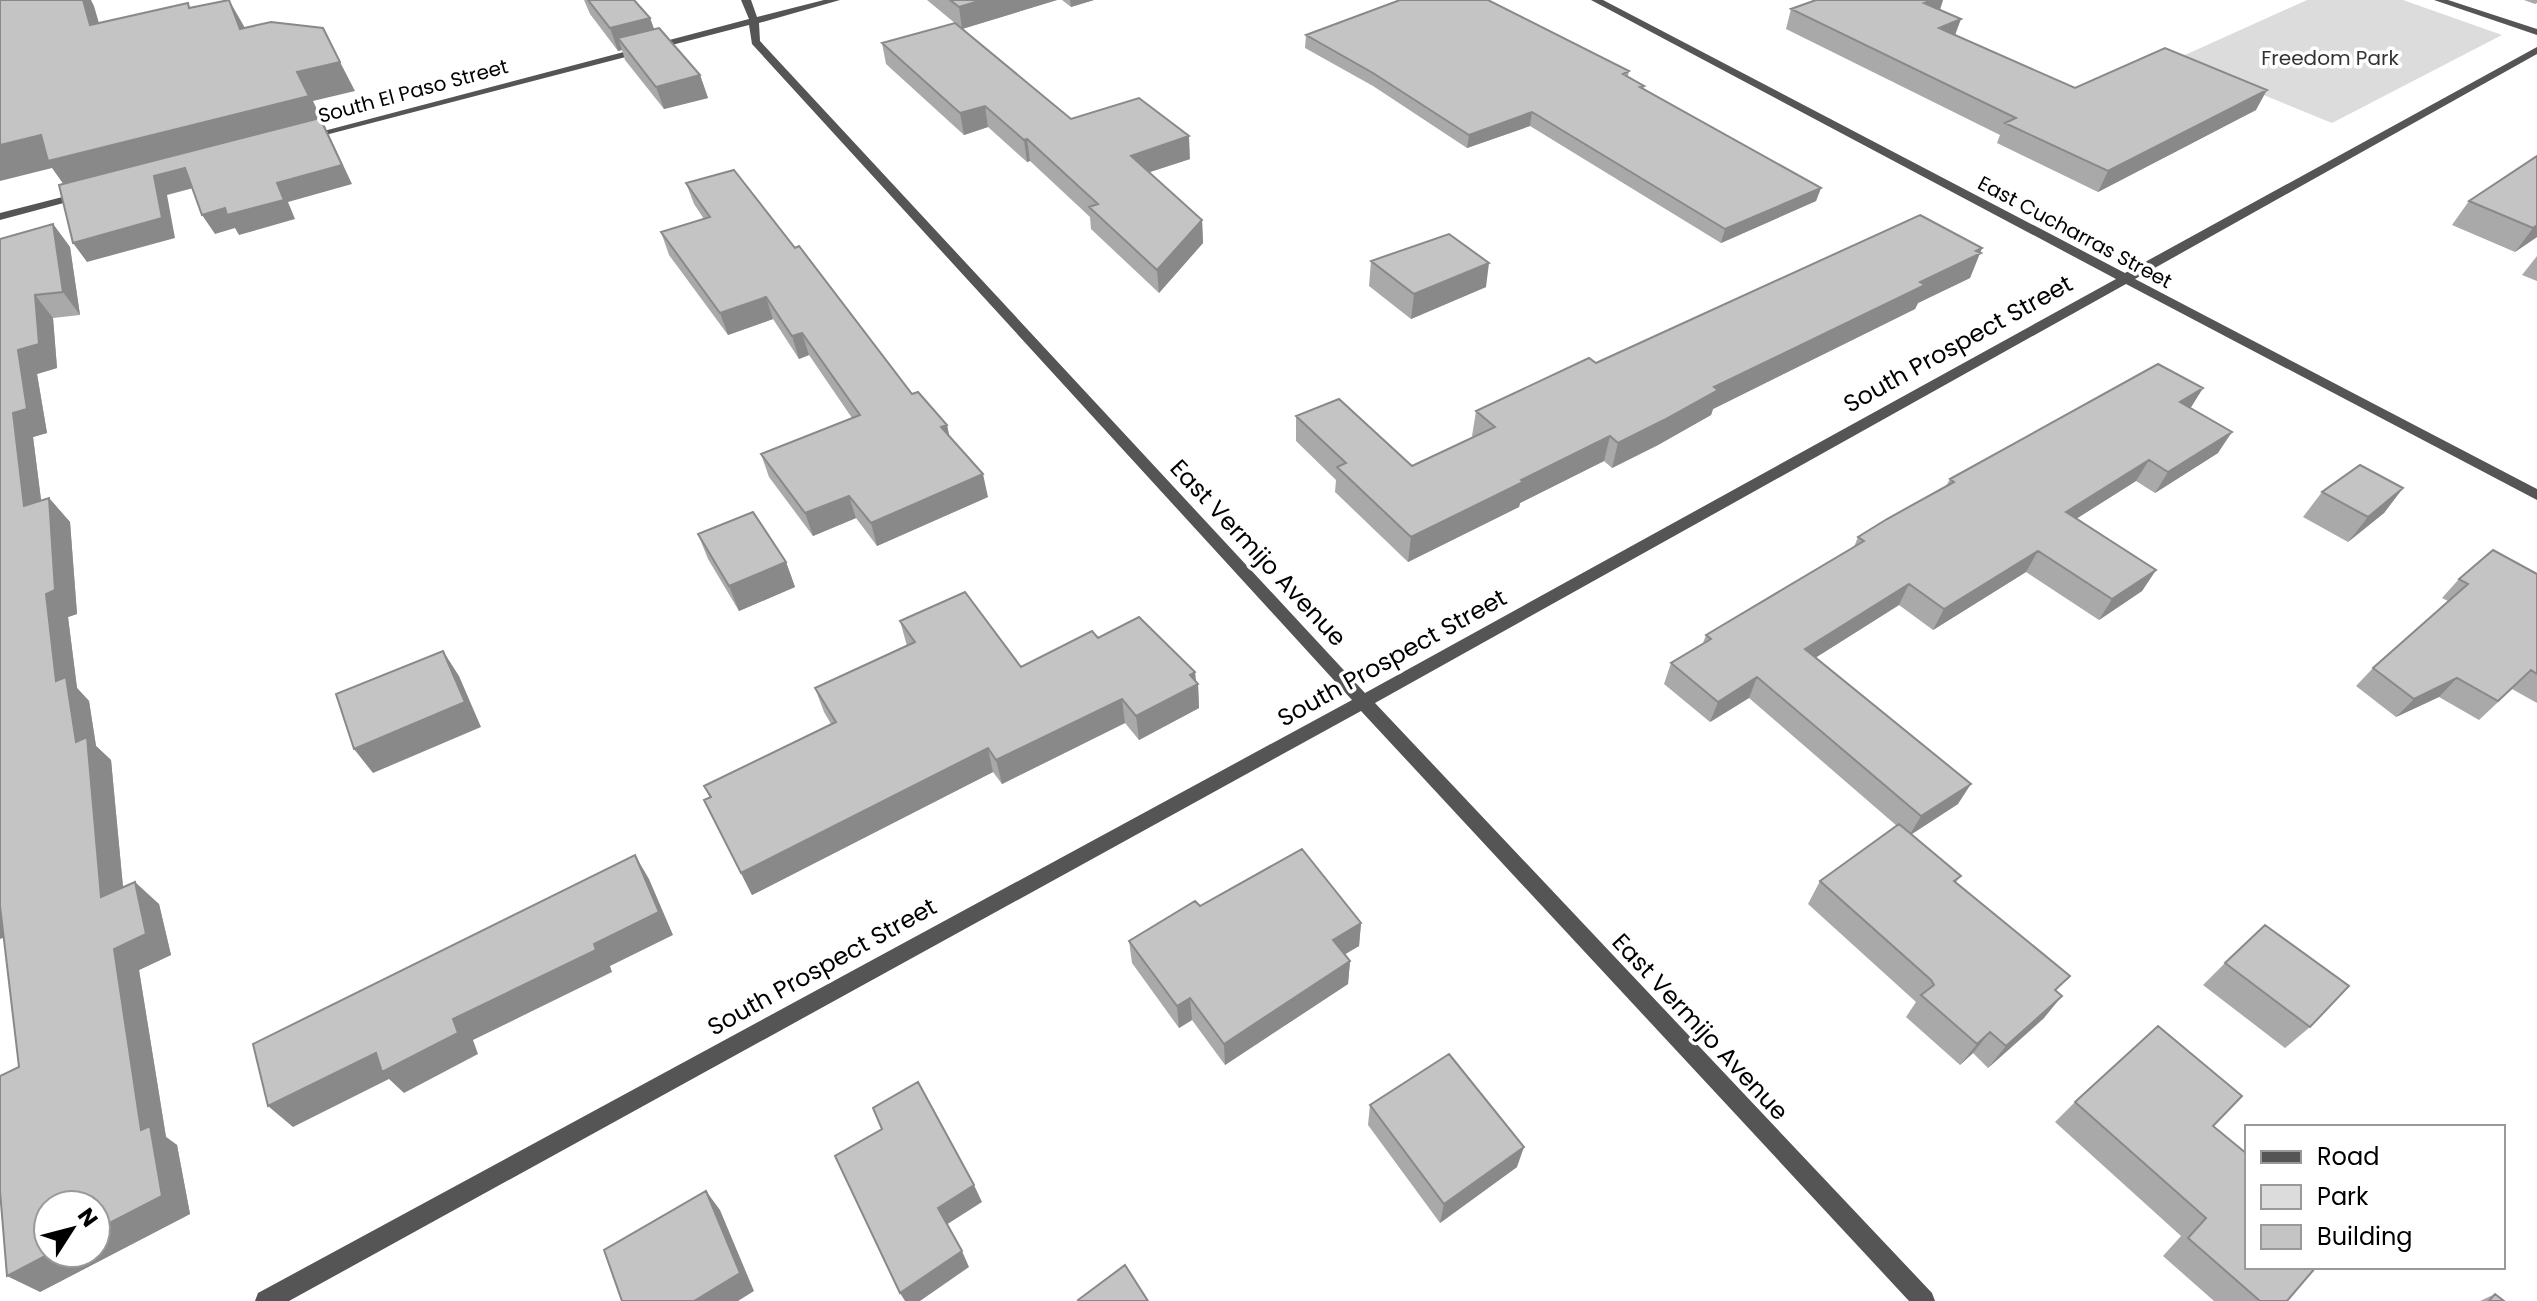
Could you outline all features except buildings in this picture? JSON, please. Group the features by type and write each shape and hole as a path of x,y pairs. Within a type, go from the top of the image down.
{"street":[{"name":"East Vermijo Avenue","path":"746,0 754,21 755,42 1363,702 1924,1301"},
{"name":"South El Paso Street","path":"300,139 835,0"},
{"name":"East Cucharras Street","path":"1596,0 2537,495"},
{"path":"2439,0 2537,32"},
{"name":"South Prospect Street","path":"266,1301 1363,702 2537,50"},
{"path":"0,217 90,193"}],"green space":[{"name":"Freedom Park","path":"2307,0 2403,0 2502,35 2332,123 2176,59"}]}
